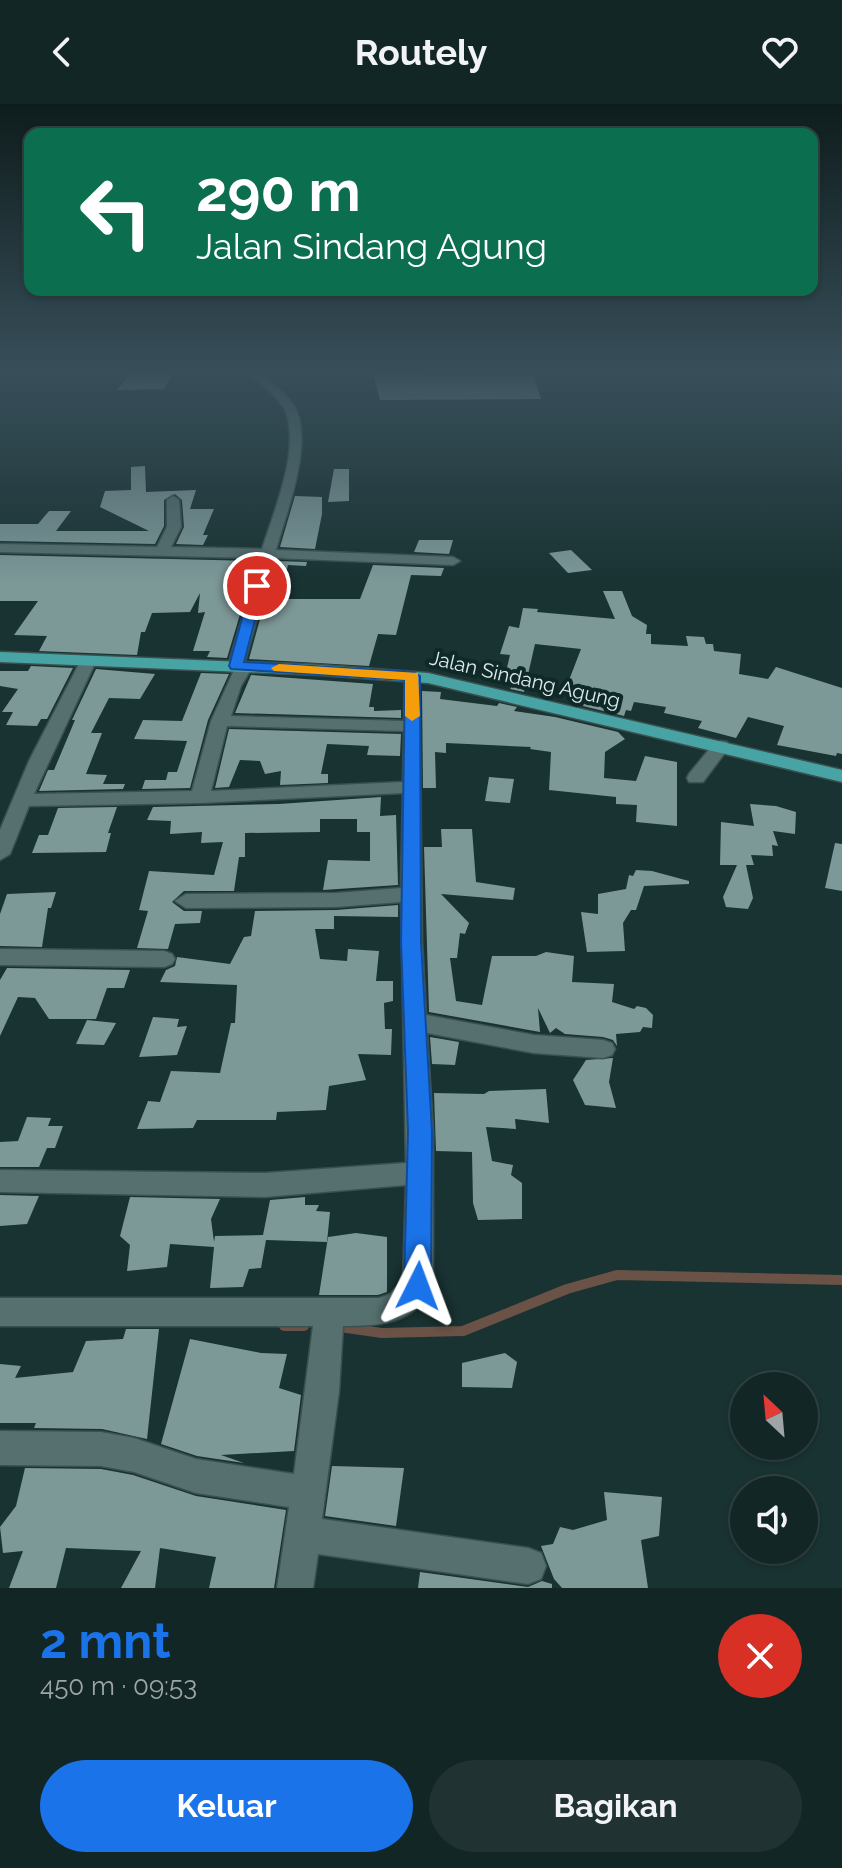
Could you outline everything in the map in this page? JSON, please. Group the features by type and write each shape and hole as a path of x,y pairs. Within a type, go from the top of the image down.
{"main road":[{"name":"Jalan Sindang Agung","path":"0,657 413,676 842,776"}],"street":[{"path":"200,797 220,721 240,666 266,553 291,473 295,443"},
{"path":"162,551 174,527 173,500"},
{"path":"0,548 266,553 453,561"},
{"path":"0,854 88,661"},
{"path":"0,1312 392,1310 405,1302 418,1286 420,1131 412,894 413,676"},
{"path":"220,721 412,726"},
{"path":"696,778 721,746"},
{"path":"22,800 200,797 412,787"},
{"path":"186,901 336,900 412,894"},
{"path":"0,957 164,959"},
{"path":"414,1022 534,1044 603,1049"},
{"path":"0,1181 277,1185 419,1173"},
{"path":"295,1588 323,1391 329,1312"},
{"path":"0,1448 101,1449 134,1455 196,1476 307,1493"},
{"path":"301,1534 528,1566"}],"building":[{"path":"145,466 146,492 196,490 190,509 214,509 203,535 208,535 203,545 176,544 184,527 182,500 175,494 164,500 164,526 155,544 0,541 0,524 38,524 49,511 71,511 56,531 149,531 100,507 105,491 131,490 131,467"},
{"path":"334,469 349,469 349,501 328,502"},
{"path":"295,496 322,497 315,549 280,547"},
{"path":"419,540 453,540 449,554 414,552"},
{"path":"571,550 592,570 568,573 549,553"},
{"path":"0,555 256,561 227,658 207,657 210,651 193,651 205,612 198,613 200,593 190,612 152,613 145,632 141,632 137,655 39,651 47,636 14,635 38,601 0,601"},
{"path":"276,561 307,562 306,566 288,565 280,599 360,599 373,565 444,568 441,576 411,575 396,635 378,634 369,666 249,659"},
{"path":"603,591 622,591 632,616 647,625 646,634 651,634 651,644 688,646 686,636 704,637 706,644 713,644 714,651 741,654 739,674 768,679 776,667 842,688 842,754 837,753 836,756 777,745 784,726 748,717 736,738 698,728 702,721 664,713 666,707 634,702 631,711 626,710 624,716 583,706 588,691 566,688 581,649 535,644 524,692 510,689 520,677 505,676 510,655 500,654 509,626 519,628 523,608 615,619"},
{"path":"31,666 73,668 47,719 41,719 37,726 6,725 13,712 2,712 18,689 0,686 0,671 28,671"},
{"path":"96,669 155,674 140,699 109,698 91,733 102,733 86,774 107,775 103,784 125,784 123,789 39,791 48,770 54,770 75,720 72,720"},
{"path":"201,673 229,674 208,720 190,788 142,789 145,780 166,780 168,772 177,772 187,741 134,739 143,720 182,721"},
{"path":"251,675 373,684 369,707 374,707 374,711 401,710 401,718 235,713"},
{"path":"422,691 441,692 440,699 497,706 499,703 517,707 514,711 618,732 625,739 605,752 604,778 636,781 645,756 677,762 677,826 636,822 637,805 616,804 616,797 549,790 551,752 531,747 446,743 446,753 435,752 436,788 423,788"},
{"path":"229,729 401,734 400,756 367,755 369,746 327,744 321,774 328,774 328,783 280,785 281,771 265,774 260,761 240,760 229,787 215,788"},
{"path":"489,777 514,779 510,803 485,801"},
{"path":"381,797 380,816 396,815 398,885 323,890 328,860 370,861 370,832 357,832 357,819 320,819 320,832 245,833 245,857 239,857 234,891 184,891 172,902 184,911 202,911 200,923 175,924 168,949 137,948 148,911 139,910 149,871 214,875 223,842 201,843 202,832 170,834 171,821 147,820 153,807 279,804"},
{"path":"750,804 776,806 796,812 795,834 773,831 778,846 772,845 773,856 751,855 754,865 746,865 753,898 748,909 726,907 723,897 737,865 720,865 721,822 754,826"},
{"path":"117,807 108,833 111,833 106,852 32,853 39,835 48,835 58,808"},
{"path":"441,829 472,829 476,882 515,888 513,900 441,894 469,923 465,934 460,933 457,958 450,958 456,1001 482,1005 492,956 536,956 546,952 574,956 572,982 614,984 612,1002 634,1009 637,1006 646,1008 653,1015 652,1028 643,1027 640,1032 616,1034 617,1046 613,1040 603,1037 565,1034 556,1028 550,1033 538,1008 540,1032 429,1012 424,847 442,847"},
{"path":"835,843 842,844 842,891 825,888"},
{"path":"636,870 652,871 689,881 689,884 644,886 636,910 631,910 623,923 625,951 587,952 581,912 598,914 598,894 626,889 629,875 633,876"},
{"path":"56,892 51,908 48,908 42,947 0,946 0,914 7,894"},
{"path":"398,905 398,917 334,916 334,929 315,929 320,959 347,961 348,949 379,951 376,981 393,981 393,1001 384,1003 385,1029 392,1029 391,1055 358,1054 366,1080 329,1086 326,1110 277,1112 276,1120 197,1120 193,1128 137,1129 148,1101 160,1102 171,1071 220,1073 231,1023 235,1023 237,985 160,982 166,970 175,966 177,957 230,964 244,937 251,936 255,911"},
{"path":"7,968 130,970 124,988 107,988 96,1019 49,1019 35,998 18,997 0,1036 0,980"},
{"path":"153,1017 179,1019 177,1027 187,1026 177,1055 139,1057"},
{"path":"87,1020 116,1023 104,1045 76,1044"},
{"path":"430,1037 459,1042 455,1065 432,1064"},
{"path":"613,1058 609,1082 616,1108 585,1105 573,1080 586,1060"},
{"path":"546,1089 549,1123 515,1119 516,1129 486,1127 492,1161 513,1165 511,1175 522,1183 522,1219 478,1220 473,1203 472,1152 436,1151 434,1093 484,1094 489,1091"},
{"path":"27,1117 51,1118 48,1126 63,1126 55,1148 47,1148 39,1167 0,1167 0,1142 18,1141"},
{"path":"0,1195 39,1196 27,1224 0,1226"},
{"path":"130,1197 220,1199 211,1219 214,1242 215,1236 263,1235 270,1200 305,1197 305,1205 319,1205 316,1211 330,1212 327,1242 266,1240 261,1268 249,1269 243,1287 210,1288 214,1247 170,1244 167,1267 127,1271 130,1245 120,1236"},
{"path":"356,1233 387,1237 387,1292 378,1295 319,1295 328,1237"},
{"path":"126,1329 159,1329 147,1439 102,1429 34,1428 36,1423 0,1423 0,1364 21,1366 15,1378 73,1372 86,1341 123,1339"},
{"path":"190,1339 261,1353 287,1354 279,1388 301,1395 294,1451 221,1455 244,1463 197,1456 161,1444"},
{"path":"505,1353 517,1362 512,1388 462,1387 462,1363"},
{"path":"332,1466 404,1468 396,1526 325,1516"},
{"path":"25,1468 101,1469 133,1475 196,1496 286,1510 274,1588 209,1588 216,1557 160,1548 155,1588 121,1588 141,1551 66,1548 56,1588 9,1588 23,1551 3,1553 0,1527 16,1506"},
{"path":"604,1492 662,1497 659,1536 641,1540 648,1588 562,1588 554,1579 541,1546 553,1544 560,1527 573,1530 607,1520"},
{"path":"420,1572 528,1587 542,1581 552,1584 552,1588 418,1588"}],"waterway":[{"path":"340,1327 382,1333 463,1331 567,1289 617,1275 842,1280"},
{"path":"284,1326 304,1326"}],"slow traffic":[{"path":"279,668 413,676 412,716"}],"route":[{"path":"257,586 236,666 413,676 411,942 420,1131 418,1286"}]}
